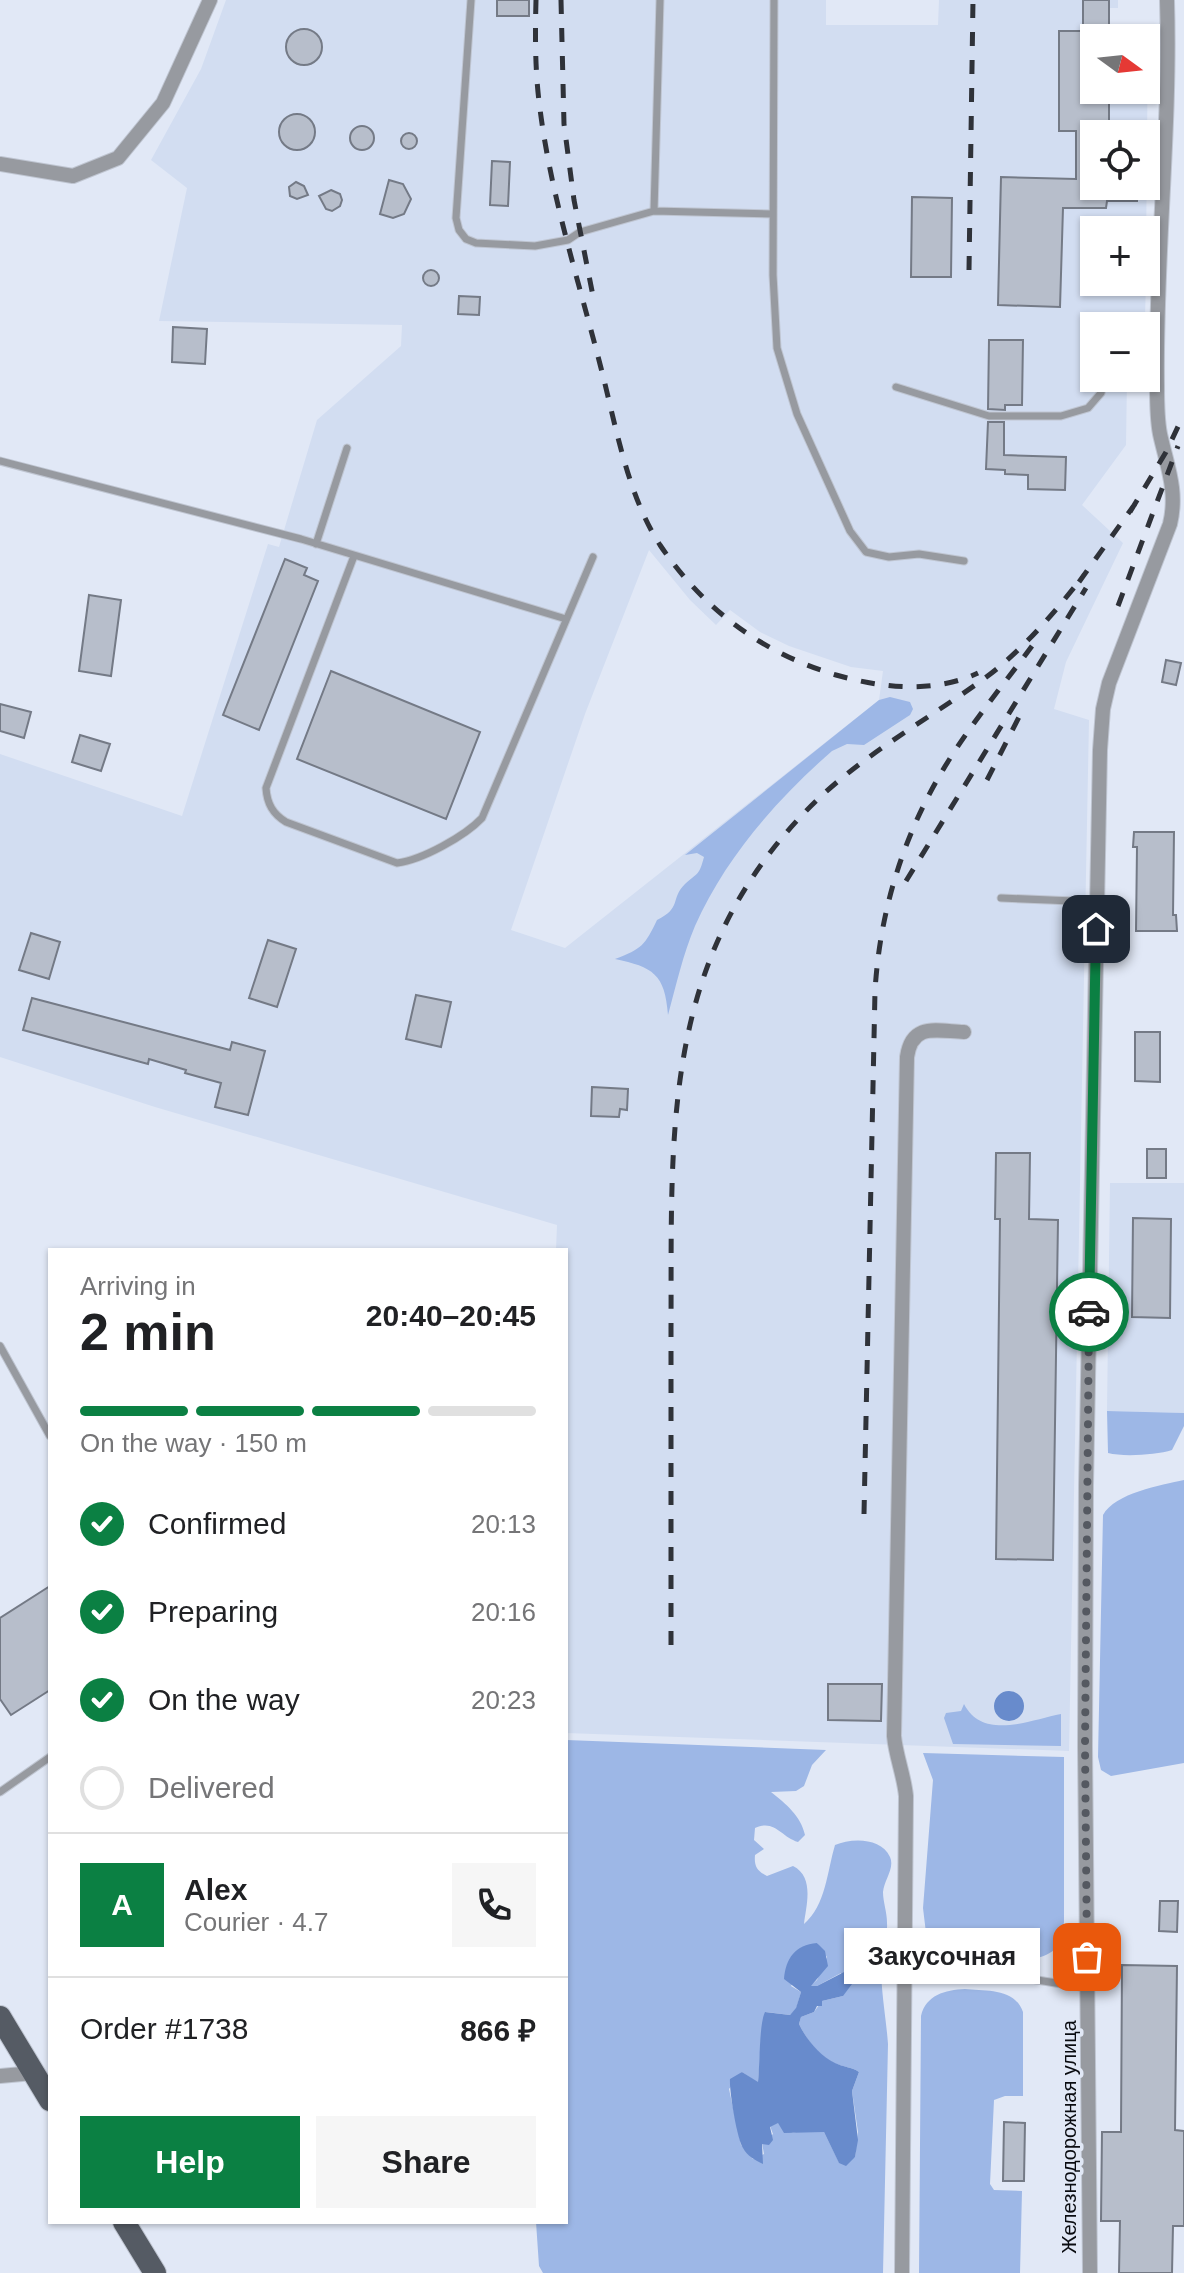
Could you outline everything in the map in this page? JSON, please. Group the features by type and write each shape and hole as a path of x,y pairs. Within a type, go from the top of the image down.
{"main road":[{"path":"0,2017 48,2097"},
{"path":"125,2224 155,2273"}],"street":[{"path":"0,164 73,176 118,158 163,103 210,0"},
{"name":"Железнодорожная улица","path":"1155,312 1167,131 1167,0"},
{"name":"Железнодорожная улица","path":"1090,2273 1086,1501 1103,709 1117,659 1173,513 1170,468 1160,433 1155,392"},
{"path":"902,2273 906,1796 894,1736 907,1057 918,1033 928,1030 964,1032"},
{"path":"0,2076 33,2073"}],"lane":[{"path":"471,0 456,218 459,230 466,239 476,243 535,246 568,240 580,232 654,211 772,214"},
{"path":"654,211 660,0"},
{"path":"774,0 772,214 777,348 797,414 850,531 866,552 877,556 919,554 964,561"},
{"path":"896,387 989,416 1061,416 1088,408 1101,392"},
{"path":"316,544 347,448"},
{"path":"0,461 316,544 566,619"},
{"path":"354,556 266,788 267,799 278,817 286,822 397,863 410,862 467,832 482,818 593,557"},
{"path":"1001,898 1097,902"},
{"path":"0,1346 48,1432"},
{"path":"0,1792 48,1758"},
{"path":"906,1959 1087,1988"}],"shaded area":[{"path":"226,0 826,0 826,25 938,25 939,0 1118,0 1118,8 1095,8 1095,24 1080,24 1080,104 1147,104 1147,120 1080,120 1080,200 1146,200 1146,216 1080,216 1080,296 1146,296 1145,312 1080,312 1080,392 1127,392 1126,445 1082,505 1123,543 1066,662 1054,709 1089,720 1069,1751 568,1733 568,1248 556,1248 557,1225 155,1107 0,1057 0,754 182,816 268,544 279,547 317,420 401,346 402,325 159,321 187,188 151,160 201,69","holes":["649,550 690,600 716,625 730,610 760,632 789,646 851,667 883,671 879,700 565,948 511,930 585,714"]},
{"path":"890,697 910,702 913,709 910,715 864,745 847,744 832,751 772,810 737,853 695,926 668,1015 664,990 655,975 639,965 615,959 642,945 657,920 670,911 681,889 699,871 704,857 697,853 685,855 879,700"},
{"path":"1110,1183 1184,1183 1184,1413 1107,1411"},
{"path":"1107,1411 1184,1413 1184,1426 1172,1450 1140,1455 1108,1453"},
{"path":"1184,1480 1184,1763 1111,1776 1101,1770 1098,1757 1103,1515 1109,1507 1128,1496"},
{"path":"1009,1691 1020,1695 1024,1706 1020,1717 1009,1721 998,1717 994,1706 998,1695"},
{"path":"964,1704 972,1715 995,1725 1022,1723 1061,1714 1061,1746 953,1744 944,1718 946,1713 961,1711"},
{"path":"568,1740 826,1750 812,1765 804,1786 796,1791 771,1792 796,1816 805,1835 798,1842 773,1827 755,1828 754,1840 764,1849 755,1855 755,1862 767,1876 793,1866 800,1871 808,1892 804,1924 817,1907 825,1888 835,1845 865,1841 880,1846 890,1857 891,1865 883,1892 887,1928 881,1965 888,2044 883,2273 543,2273 539,2266 536,2224 568,2224","holes":["817,1943 827,1957 817,1980 810,1986 817,1986 841,1973 843,1996 822,2001 814,2012 801,2017 799,2024 823,2056 859,2072 852,2091 858,2132 855,2157 839,2162 824,2132 793,2133 778,2122 770,2126 773,2134 762,2143 764,2154 753,2159 741,2145 729,2089 742,2072 758,2083 766,2012 790,2015 796,2009 801,1992 791,1986"]},
{"path":"923,1753 1064,1757 1064,1922 1061,1941 1051,1952 1016,1961 995,1959 954,1949 926,1933 923,1908 933,1780"},
{"path":"817,1943 825,1951 828,1966 811,1986 848,1970 855,1974 855,1980 843,1996 822,2001 822,2006 801,2017 799,2024 824,2056 859,2072 852,2091 858,2140 855,2157 846,2166 839,2163 824,2132 784,2133 778,2123 770,2127 773,2140 769,2145 762,2144 763,2164 749,2156 741,2143 730,2079 742,2072 758,2082 765,2012 790,2015 796,2008 801,1992 784,1979 787,1965 797,1950"},
{"path":"965,1989 1006,1995 1019,2004 1023,2012 1023,2096 1005,2096 994,2100 990,2184 994,2190 1022,2191 1020,2273 919,2273 921,2016 932,1998"}],"building":[{"path":"497,0 529,0 529,16 497,16"},
{"path":"1083,0 1109,0 1109,24 1083,24"},
{"path":"304,29 317,34 322,47 317,60 304,65 291,60 286,47 291,34"},
{"path":"1059,31 1080,31 1080,104 1109,104 1109,120 1080,120 1080,200 1137,201 1107,201 1106,208 1063,208 1060,307 998,305 1001,177 1076,179 1076,131 1059,131"},
{"path":"297,114 310,119 315,132 310,145 297,150 284,145 279,132 284,119"},
{"path":"357,126 367,126 374,133 374,143 367,150 357,150 350,143 350,133"},
{"path":"406,133 412,133 417,141 415,147 406,149 401,144 401,138"},
{"path":"492,161 510,162 508,206 490,205"},
{"path":"389,180 403,184 411,199 404,214 393,218 380,214"},
{"path":"296,182 304,186 308,195 297,199 290,196 289,187"},
{"path":"331,190 340,194 342,200 340,206 332,211 326,209 319,196"},
{"path":"912,197 952,198 951,277 911,277"},
{"path":"428,270 434,270 439,278 437,284 428,286 423,281 423,275"},
{"path":"459,296 480,297 479,315 458,314"},
{"path":"173,327 207,329 205,364 172,362"},
{"path":"989,340 1023,340 1022,405 1005,405 1005,410 988,409"},
{"path":"988,422 1004,422 1004,455 1066,457 1065,490 1028,489 1028,475 986,469"},
{"path":"285,559 307,568 304,575 318,581 259,730 223,715"},
{"path":"89,595 121,600 111,676 79,671"},
{"path":"1166,660 1181,663 1176,685 1162,682"},
{"path":"331,671 480,732 446,819 297,759"},
{"path":"0,704 31,712 24,738 0,731"},
{"path":"80,735 110,744 101,771 72,762"},
{"path":"1134,832 1174,832 1173,915 1176,915 1177,931 1136,931 1137,847 1133,847"},
{"path":"31,933 60,942 49,979 19,970"},
{"path":"268,940 296,949 277,1007 249,998"},
{"path":"416,995 451,1002 441,1047 406,1039"},
{"path":"32,998 230,1050 232,1042 265,1051 248,1115 215,1107 221,1083 149,1059 148,1064 23,1030"},
{"path":"1135,1032 1160,1032 1160,1082 1135,1081"},
{"path":"592,1087 628,1089 627,1110 620,1109 619,1117 591,1116"},
{"path":"1147,1149 1166,1149 1166,1178 1147,1178"},
{"path":"996,1153 1030,1153 1029,1219 1058,1220 1053,1560 996,1559 1000,1219 995,1219"},
{"path":"1133,1218 1171,1219 1170,1318 1132,1317"},
{"path":"48,1587 48,1691 11,1715 0,1699 0,1618"},
{"path":"828,1684 882,1684 881,1721 828,1720"},
{"path":"1160,1901 1178,1901 1177,1932 1159,1931"},
{"path":"1122,1965 1177,1966 1175,2130 1184,2131 1184,2226 1173,2226 1172,2273 1119,2273 1120,2221 1101,2221 1102,2132 1121,2132"},
{"path":"1004,2122 1025,2123 1024,2181 1003,2181"}],"railway":[{"path":"536,0 538,95 558,207 624,459 639,504 660,545 695,589 736,626 809,666 853,680 907,687 943,684 978,673"},
{"path":"561,0 564,124 574,200 593,296"},
{"path":"969,270 973,0"},
{"path":"1130,512 1166,452 1184,414"},
{"path":"1118,606 1178,446"},
{"path":"1079,582 1135,504"},
{"path":"671,1645 672,1187 684,1054 699,990 723,928 758,869 806,811 848,773 999,667 1038,630 1084,575"},
{"path":"906,881 1086,588"},
{"path":"864,1514 875,991 882,930 897,871 933,787 969,731 1032,646"},
{"path":"987,780 1020,715"}],"way so far":[{"path":"1087,1957 1085,1746 1089,1312"}],"place":[{"name":"Закусoчная","path":"1087,1957"}],"route":[{"path":"1089,1312 1096,929"}]}
